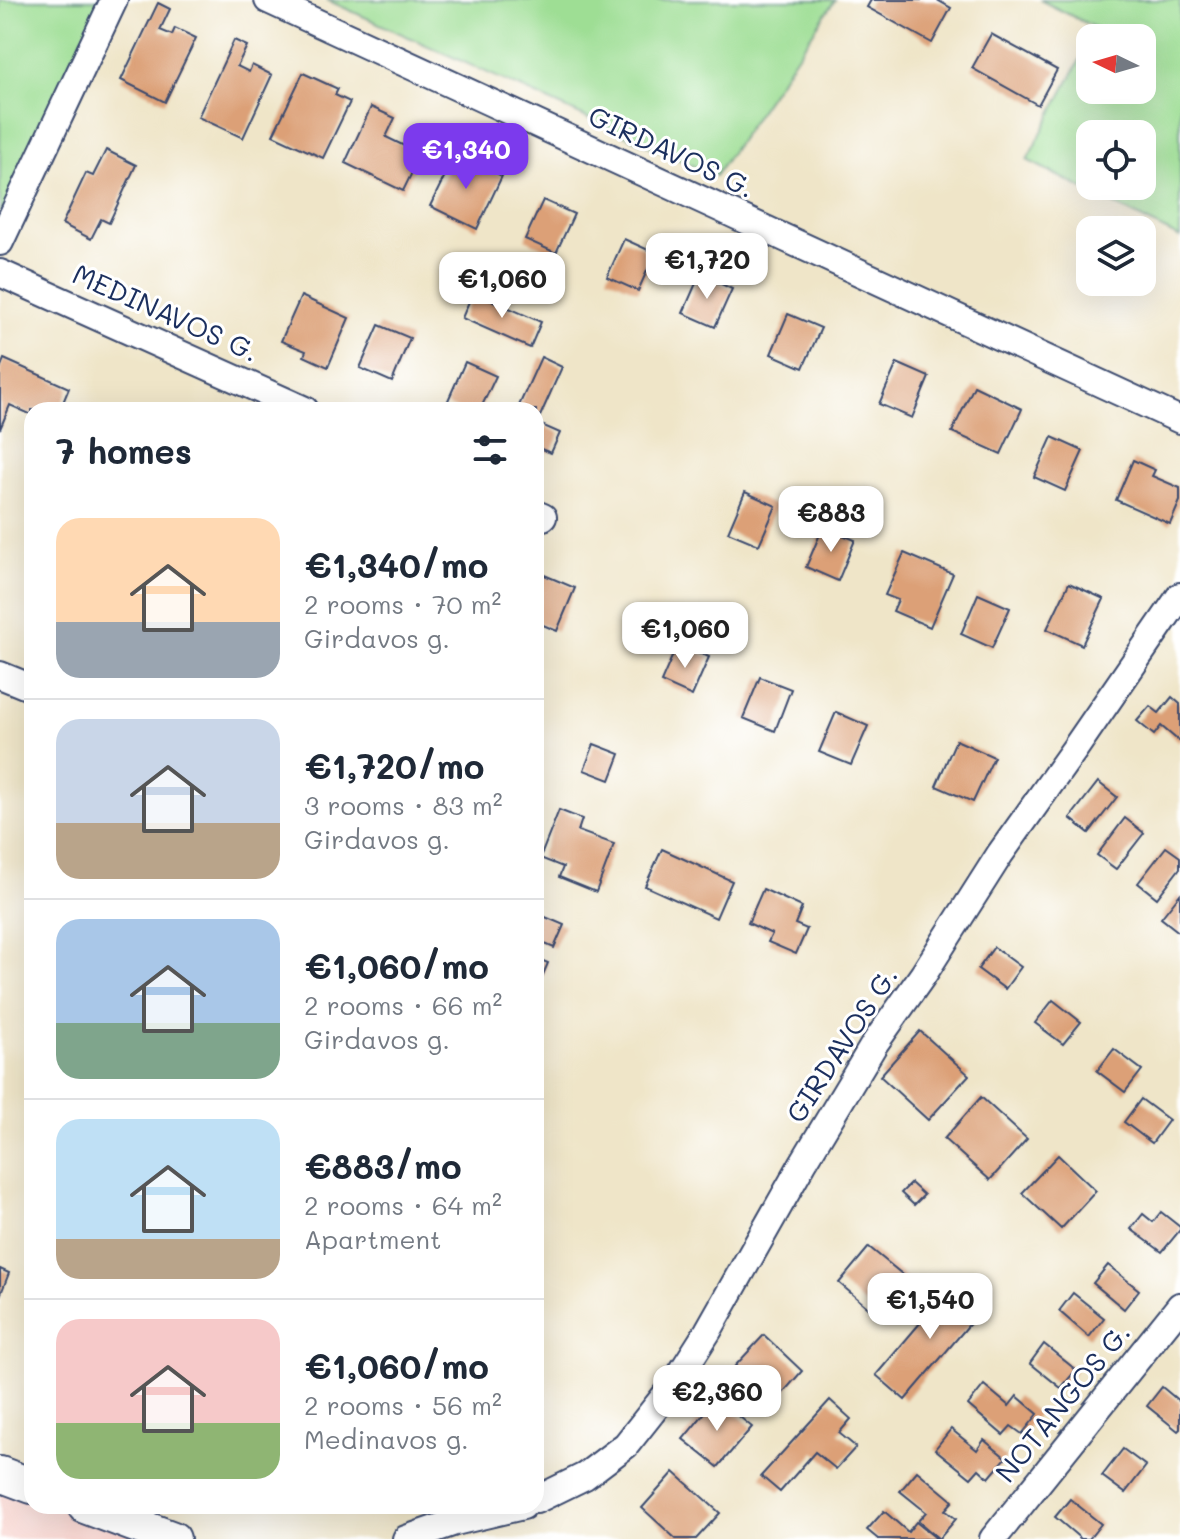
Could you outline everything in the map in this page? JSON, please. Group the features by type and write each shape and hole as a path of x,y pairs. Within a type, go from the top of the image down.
{"main road":[{"path":"0,1474 24,1483"},
{"path":"106,1514 173,1539"}],"street":[{"path":"0,242 114,0"},
{"name":"GIRDAVOS G.","path":"268,0 1180,420"},
{"name":"MEDINAVOS G.","path":"0,273 287,402"},
{"name":"GIRDAVOS G.","path":"544,1496 585,1476 626,1445 675,1383 875,1043 923,975 1000,854 1180,596"},
{"path":"0,675 24,685"},
{"name":"NOTANGOS G.","path":"993,1539 1180,1306"},
{"path":"406,1539 489,1514"}],"shaded area":[{"path":"0,1484 24,1493 24,1514 79,1514 146,1539 0,1539"}],"green space":[{"path":"0,0 101,0 0,216"},
{"path":"327,0 835,0 715,176"},
{"path":"1040,0 1180,0 1180,238 1156,226 1156,216 1137,216 1105,200 1156,200 1156,120 1076,120 1076,185 1027,160 1076,67 1076,104 1156,104 1156,24 1088,24"}],"building":[{"path":"871,0 937,0 951,8 932,43 867,7"},
{"path":"158,3 170,9 160,30 172,35 175,28 196,38 165,102 121,80"},
{"path":"991,34 1057,70 1038,105 972,68"},
{"path":"234,40 247,46 237,66 249,72 252,65 272,75 243,138 198,117"},
{"path":"303,73 338,89 335,95 350,102 323,158 273,135"},
{"path":"371,107 395,118 386,137 421,154 403,191 345,163"},
{"path":"106,150 136,165 109,223 101,219 91,239 62,224 86,173 93,176"},
{"path":"456,153 502,176 477,229 430,206"},
{"path":"543,200 574,214 556,253 525,239"},
{"path":"624,239 655,253 638,291 607,277"},
{"path":"700,274 732,289 715,327 683,313"},
{"path":"473,292 541,322 530,348 462,318"},
{"path":"301,296 349,318 328,367 304,356 306,351 281,341"},
{"path":"788,314 821,328 803,368 771,354"},
{"path":"379,325 410,338 392,382 360,368"},
{"path":"541,357 562,367 544,407 544,402 521,402"},
{"path":"4,359 69,388 63,402 24,402 24,411 10,405 0,429 0,369"},
{"path":"465,362 496,376 484,402 447,402"},
{"path":"897,363 929,377 912,418 879,404"},
{"path":"974,386 1022,409 1001,454 952,432"},
{"path":"544,426 560,433 551,453 544,450"},
{"path":"1052,437 1083,451 1065,491 1034,477"},
{"path":"1133,460 1155,470 1152,476 1180,488 1180,501 1170,524 1116,500"},
{"path":"745,492 776,506 759,545 728,532"},
{"path":"823,527 855,540 838,581 806,567"},
{"path":"904,553 953,574 930,627 893,611 898,600 885,595"},
{"path":"544,575 575,588 557,631 544,625"},
{"path":"1069,583 1104,599 1082,645 1047,629"},
{"path":"978,594 1010,608 992,648 961,634"},
{"path":"678,643 709,657 692,696 661,682"},
{"path":"760,677 791,689 775,731 743,718"},
{"path":"1172,697 1180,704 1180,742 1161,726 1154,735 1137,721 1150,706 1159,713"},
{"path":"836,712 868,726 851,765 819,752"},
{"path":"956,740 994,757 973,802 936,786"},
{"path":"594,744 620,754 610,780 584,770"},
{"path":"1098,782 1117,797 1089,833 1070,818"},
{"path":"559,810 582,819 578,831 614,844 596,892 559,877 563,867 544,860 544,848"},
{"path":"1125,818 1144,833 1116,869 1097,855"},
{"path":"1166,847 1180,857 1180,868 1157,898 1138,883"},
{"path":"662,849 732,881 716,918 645,886"},
{"path":"763,889 802,907 795,924 807,929 796,954 768,942 772,934 748,923"},
{"path":"1180,894 1180,933 1161,918"},
{"path":"544,916 564,925 554,948 544,944"},
{"path":"994,947 1021,967 1005,989 978,969"},
{"path":"1053,1000 1081,1022 1063,1044 1035,1023"},
{"path":"920,1031 969,1075 928,1120 880,1076"},
{"path":"1114,1049 1142,1070 1125,1092 1097,1071"},
{"path":"981,1097 1027,1139 990,1180 944,1139"},
{"path":"1141,1099 1169,1120 1152,1143 1124,1122"},
{"path":"1058,1155 1096,1191 1061,1229 1022,1193"},
{"path":"911,1183 924,1195 914,1205 901,1193"},
{"path":"1161,1212 1180,1227 1162,1252 1131,1229 1143,1214 1153,1222"},
{"path":"869,1247 908,1279 878,1316 839,1283"},
{"path":"1108,1265 1139,1290 1124,1309 1093,1283"},
{"path":"0,1269 9,1273 0,1296"},
{"path":"955,1282 984,1307 905,1400 876,1375"},
{"path":"1073,1293 1104,1318 1089,1337 1059,1311"},
{"path":"764,1335 802,1371 782,1394 766,1379 757,1388 735,1366"},
{"path":"1044,1344 1076,1370 1061,1388 1030,1363"},
{"path":"984,1385 1009,1406 1017,1396 1038,1414 1022,1434 1011,1426 1003,1435 968,1405"},
{"path":"1162,1387 1180,1402 1178,1431 1147,1406"},
{"path":"717,1398 752,1427 718,1467 683,1439"},
{"path":"830,1400 851,1419 839,1433 856,1447 836,1469 815,1452 780,1492 761,1476"},
{"path":"951,1429 977,1450 984,1440 1006,1458 989,1478 979,1469 971,1478 935,1449"},
{"path":"1123,1449 1146,1466 1125,1493 1102,1476"},
{"path":"917,1471 953,1501 945,1510 956,1519 939,1539 918,1521 926,1512 900,1491"},
{"path":"674,1472 720,1513 696,1539 676,1539 642,1508"},
{"path":"1070,1499 1101,1524 1089,1539 1081,1539 1055,1517"},
{"path":"884,1511 908,1532 916,1522 937,1539 878,1539 867,1530"}]}
